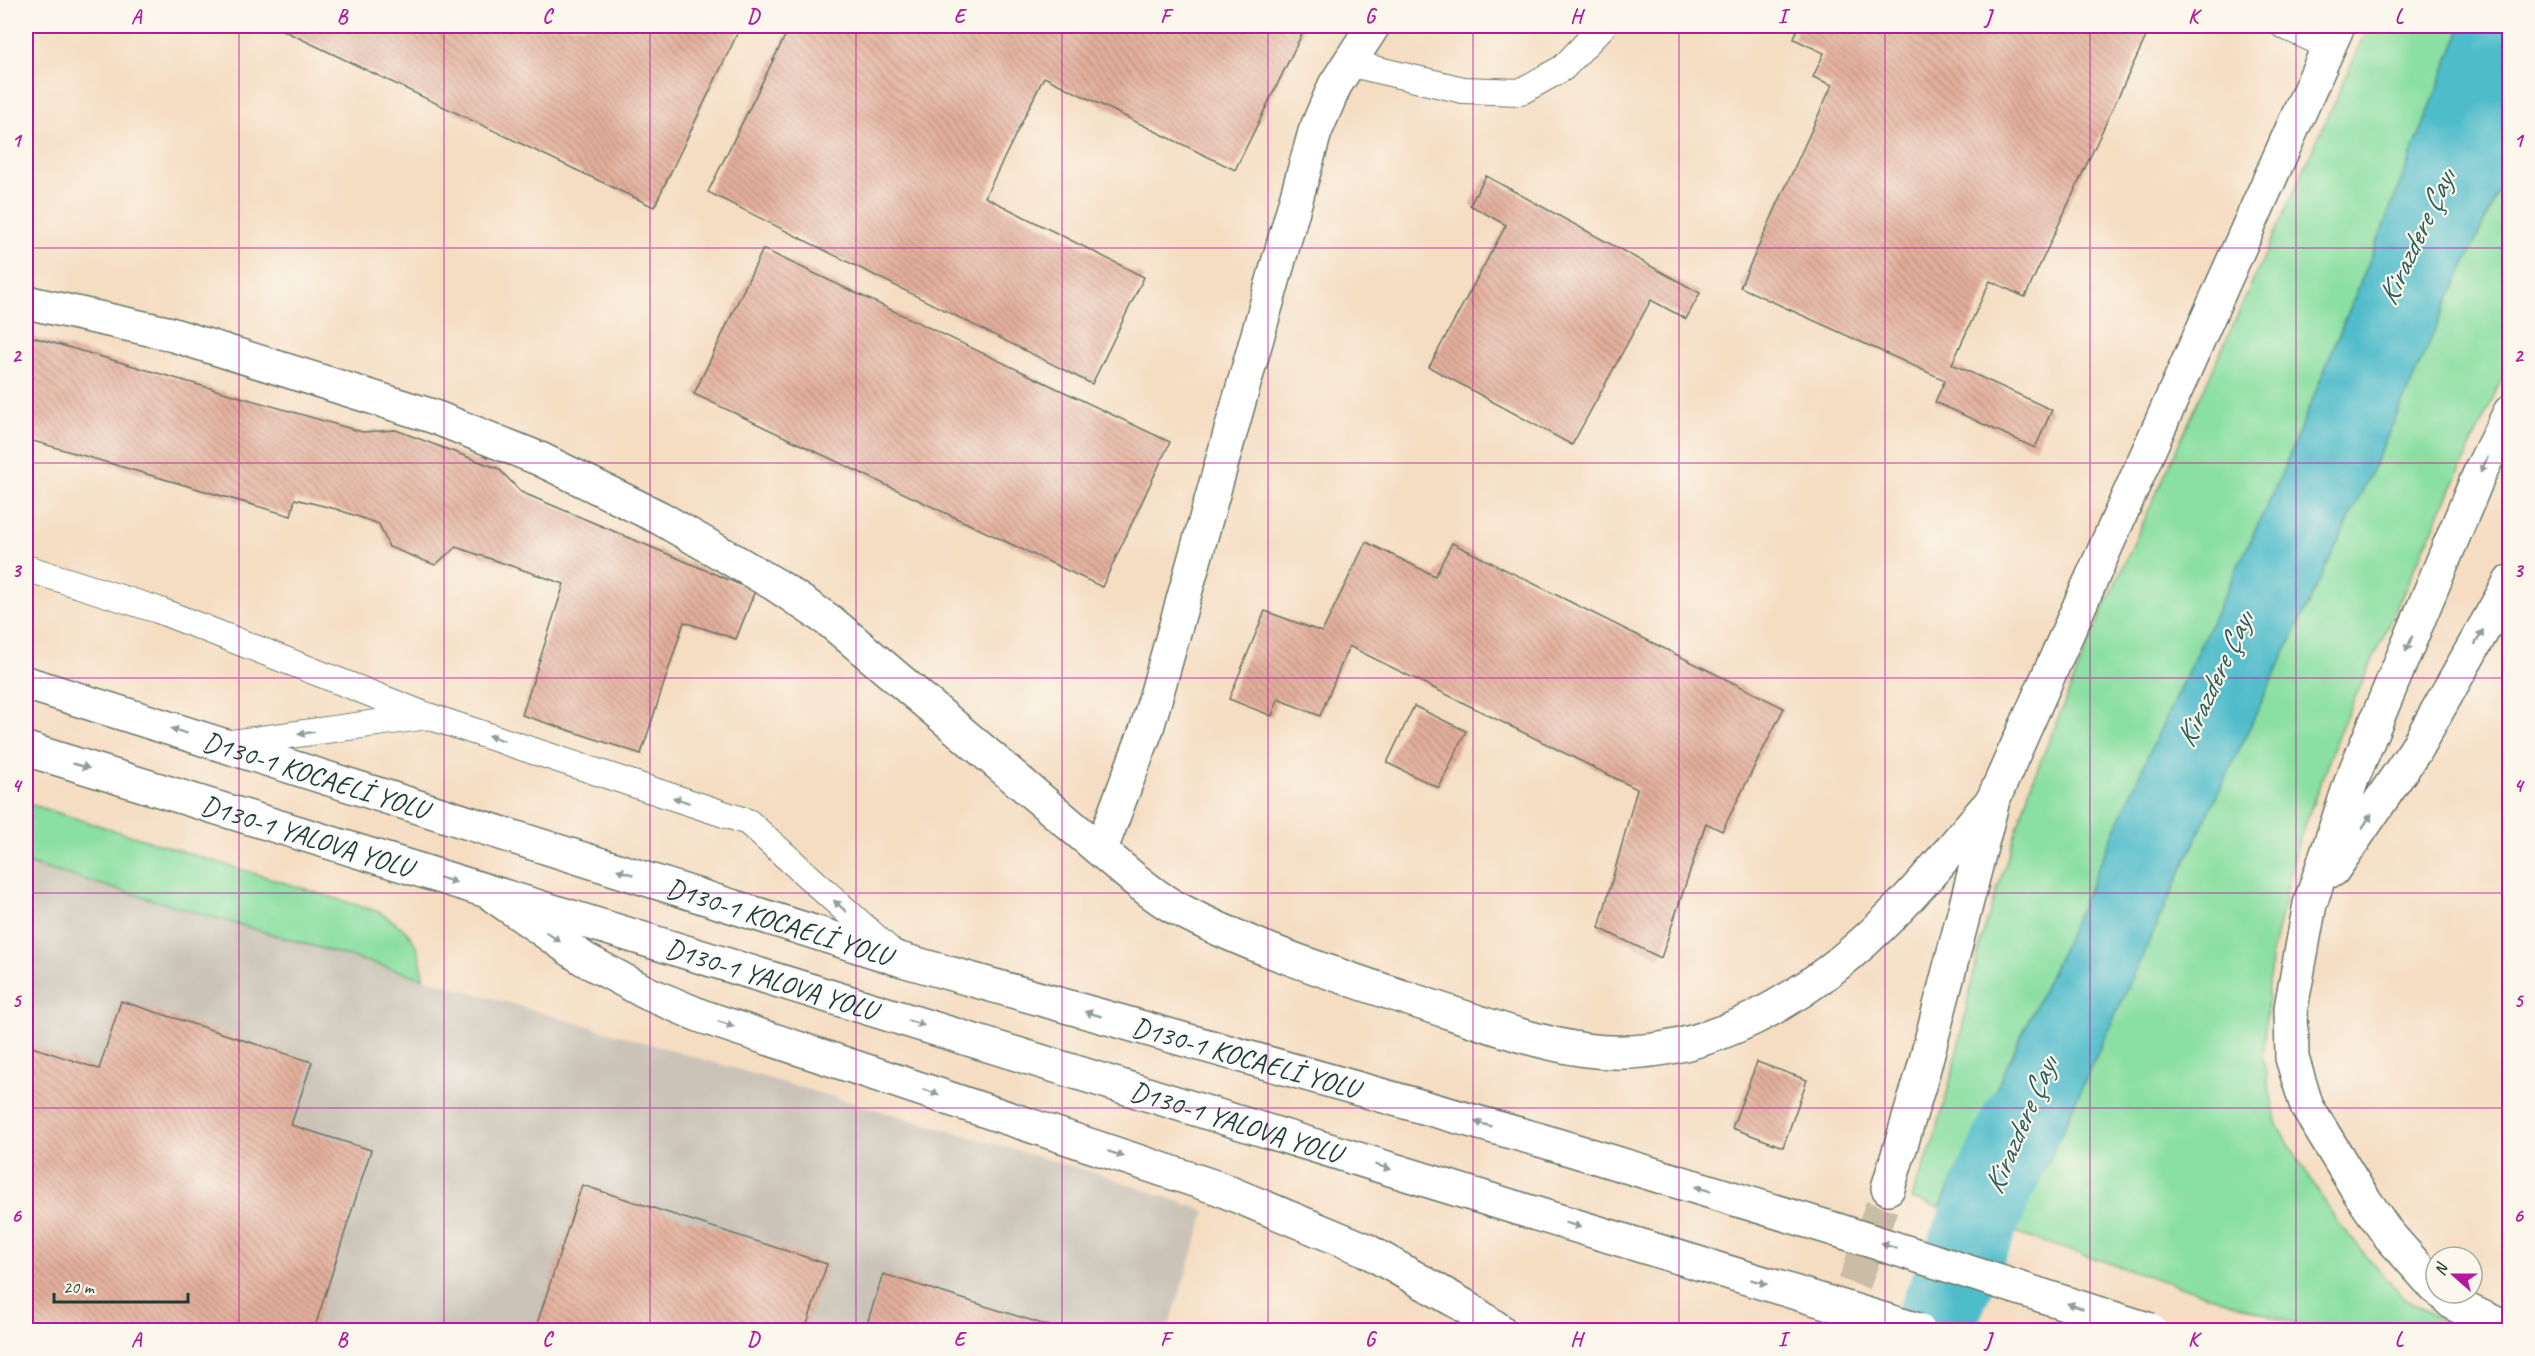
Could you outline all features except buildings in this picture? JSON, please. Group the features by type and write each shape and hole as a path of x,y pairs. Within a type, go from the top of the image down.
{"main road":[{"path":"1101,849 1147,728 1315,132 1335,85 1373,26"},
{"path":"1888,1188 1923,1072 1993,800 2333,36"},
{"path":"26,302 167,333 346,387 432,416 540,459 660,518 776,585 831,622 897,676 948,724 1101,849 1133,878 1172,906 1264,946 1358,982 1539,1040 1586,1050 1630,1052 1680,1046 1720,1034 1763,1015 1846,958 1896,912 1993,800"},
{"path":"2424,1274 2388,1234 2359,1192 2307,1107 2292,1058 2291,1008 2310,904 2352,779 2481,471 2510,412"},
{"path":"2310,904 2414,752 2510,582"},
{"name":"D130-1 KOCAELİ YOLU","path":"26,683 899,959 1540,1140 1837,1230 2150,1330"},
{"name":"D130-1 YALOVA YOLU","path":"26,749 1918,1330"},
{"path":"487,892 584,959 647,993 701,1016 1218,1188 1364,1249 1463,1305 1499,1330"},
{"path":"2456,1305 2510,1330"}],"lane":[{"path":"1348,63 1463,90 1520,92 1563,68 1603,26"},
{"path":"2284,26 2333,36"},
{"path":"26,568 158,610 428,716 748,822 899,959"},
{"path":"222,744 428,716"}],"shaded area":[{"path":"26,863 1102,1175 1206,1211 1168,1330 26,1330"}],"green space":[{"path":"2369,26 2462,26 2378,240 2279,480 2150,751 2061,952 1940,1207 1911,1199 1933,1143 1952,1075 1981,940 2031,785 2092,635"},
{"path":"2509,167 2509,363 2341,728 2297,846 2271,957 2263,1059 2277,1125 2338,1223 2404,1299 2460,1330 2316,1330 2015,1233 2192,848 2366,483"},
{"path":"26,803 379,912 399,925 412,938 419,954 423,978 26,863"}],"water":[{"path":"2462,26 2509,26 2509,167 2366,483 2192,848 2015,1233 1940,1207 2061,952 2150,751 2279,480 2378,240"}],"waterway":[{"name":"Kirazdere Çayı","path":"1932,1330 2022,1120"}],"tunnel":[{"path":"1838,1330 1888,1188"}]}
